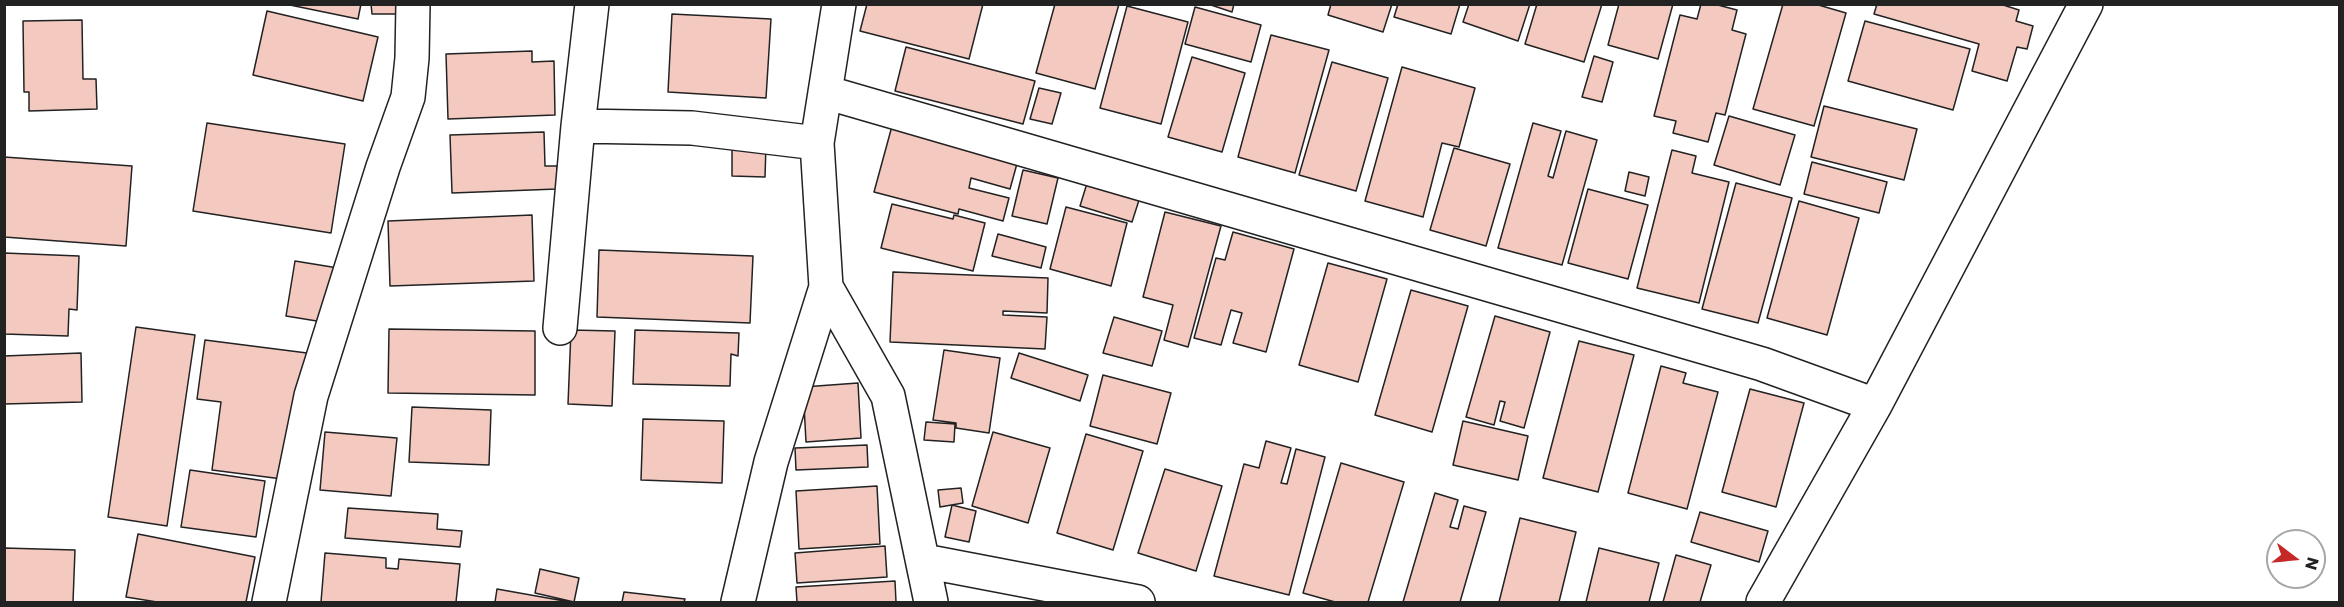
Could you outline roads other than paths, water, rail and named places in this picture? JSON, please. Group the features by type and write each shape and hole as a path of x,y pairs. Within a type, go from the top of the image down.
{"street":[{"path":"269,603 311,396 383,167 408,97 412,58 413,4"},
{"path":"560,328 578,126 592,4"},
{"path":"738,603 771,462 826,286 817,143 839,4"},
{"path":"1763,603 1875,405 2086,4"},
{"path":"825,92 1762,364 1875,405"},
{"path":"578,126 692,128 817,143"},
{"path":"826,286 888,396 931,603"},
{"path":"924,561 1138,603"}]}
